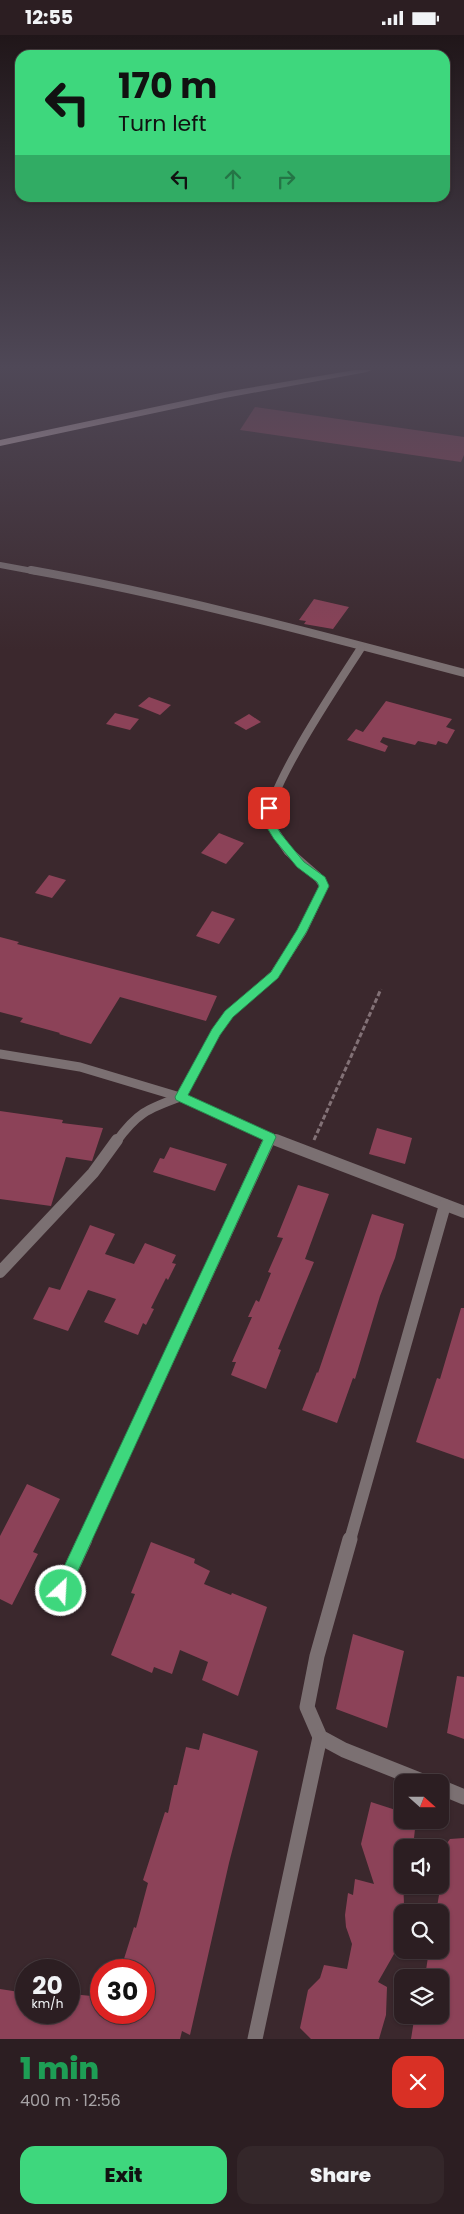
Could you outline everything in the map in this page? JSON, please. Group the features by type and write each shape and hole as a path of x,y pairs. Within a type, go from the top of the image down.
{"street":[{"path":"0,565 219,609 361,648 464,673"},
{"path":"0,1272 6,1260 93,1173 131,1121 152,1107 180,1097 216,1032 240,1003 274,975 302,931 324,886 321,880 301,864 268,821 269,808 281,780 361,648"},
{"path":"0,1053 80,1067 180,1097 309,1153 464,1212"},
{"path":"61,1591 270,1137"},
{"path":"404,1774 344,1750 320,1737 306,1707 317,1656 445,1205"},
{"path":"255,2039 320,1737"},
{"path":"449,1791 464,1797"}],"path":[{"path":"309,1153 380,989"}],"building":[{"path":"314,599 349,607 333,629 304,624 306,621 299,620"},
{"path":"149,697 171,705 160,715 138,706"},
{"path":"386,701 452,719 446,727 455,730 447,744 438,741 436,745 418,741 415,745 383,737 380,742 388,746 385,752 347,740 356,729 363,732"},
{"path":"115,713 139,719 130,730 106,724"},
{"path":"249,714 261,722 246,730 234,723"},
{"path":"219,833 244,843 226,864 201,853"},
{"path":"49,875 66,880 52,898 35,893"},
{"path":"212,911 235,919 219,944 196,936"},
{"path":"0,937 19,942 17,944 217,996 206,1021 120,997 91,1044 20,1022 23,1018 0,1012"},
{"path":"0,1111 63,1120 62,1123 103,1128 92,1161 66,1157 51,1206 0,1199"},
{"path":"377,1128 412,1138 405,1164 369,1154"},
{"path":"170,1147 227,1164 215,1191 153,1172 160,1158 164,1159"},
{"path":"298,1185 329,1194 305,1259 314,1262 278,1349 281,1350 266,1389 231,1375 236,1362 232,1362 252,1317 248,1317 256,1300 259,1302 271,1273 268,1272 283,1238 277,1237"},
{"path":"372,1214 404,1224 395,1258 380,1296 355,1379 353,1378 337,1423 302,1410 318,1373"},
{"path":"90,1225 115,1234 105,1254 134,1264 145,1243 176,1255 172,1263 176,1264 168,1280 166,1278 151,1308 154,1309 146,1325 143,1323 138,1335 104,1322 116,1299 88,1290 68,1331 33,1319 49,1287 60,1290"},
{"path":"461,1308 464,1308 464,1459 416,1442 437,1378 440,1379"},
{"path":"27,1484 60,1499 33,1552 38,1554 12,1605 0,1599 0,1536"},
{"path":"151,1542 195,1559 194,1563 210,1571 204,1584 267,1607 238,1696 202,1680 208,1662 180,1650 172,1674 154,1667 152,1673 111,1655 135,1594 131,1593"},
{"path":"353,1634 404,1651 387,1728 336,1709"},
{"path":"457,1676 464,1677 464,1739 447,1733"},
{"path":"203,1733 258,1751 229,1863 190,2035 182,2031 180,2039 0,2039 0,1989 15,1991 15,2024 80,2024 80,1995 90,1996 90,2024 155,2024 155,1959 124,1959 134,1927 136,1928 148,1883 143,1880 165,1812 168,1813 174,1785 177,1785 186,1747 199,1750"},
{"path":"371,1802 394,1809 394,1829 415,1829 414,1839 394,1839 394,1894 404,1894 404,1904 394,1904 394,1954 378,1982 387,1987 386,2015 379,2039 311,2039 300,2028 308,1990 320,1978 324,1965 347,1969 352,1944 346,1927 345,1915 348,1893 353,1895 355,1879 374,1884 361,1844"},
{"path":"464,1838 464,2039 411,2039 413,2024 449,2024 449,1969 426,1969 428,1959 449,1959 449,1904 438,1904 439,1895 437,1894 449,1894 450,1839"}],"route":[{"path":"61,1591 270,1137 180,1097 216,1032 240,1003 274,975 302,931 322,893 324,886 321,880 301,864 268,821 269,808"}]}
